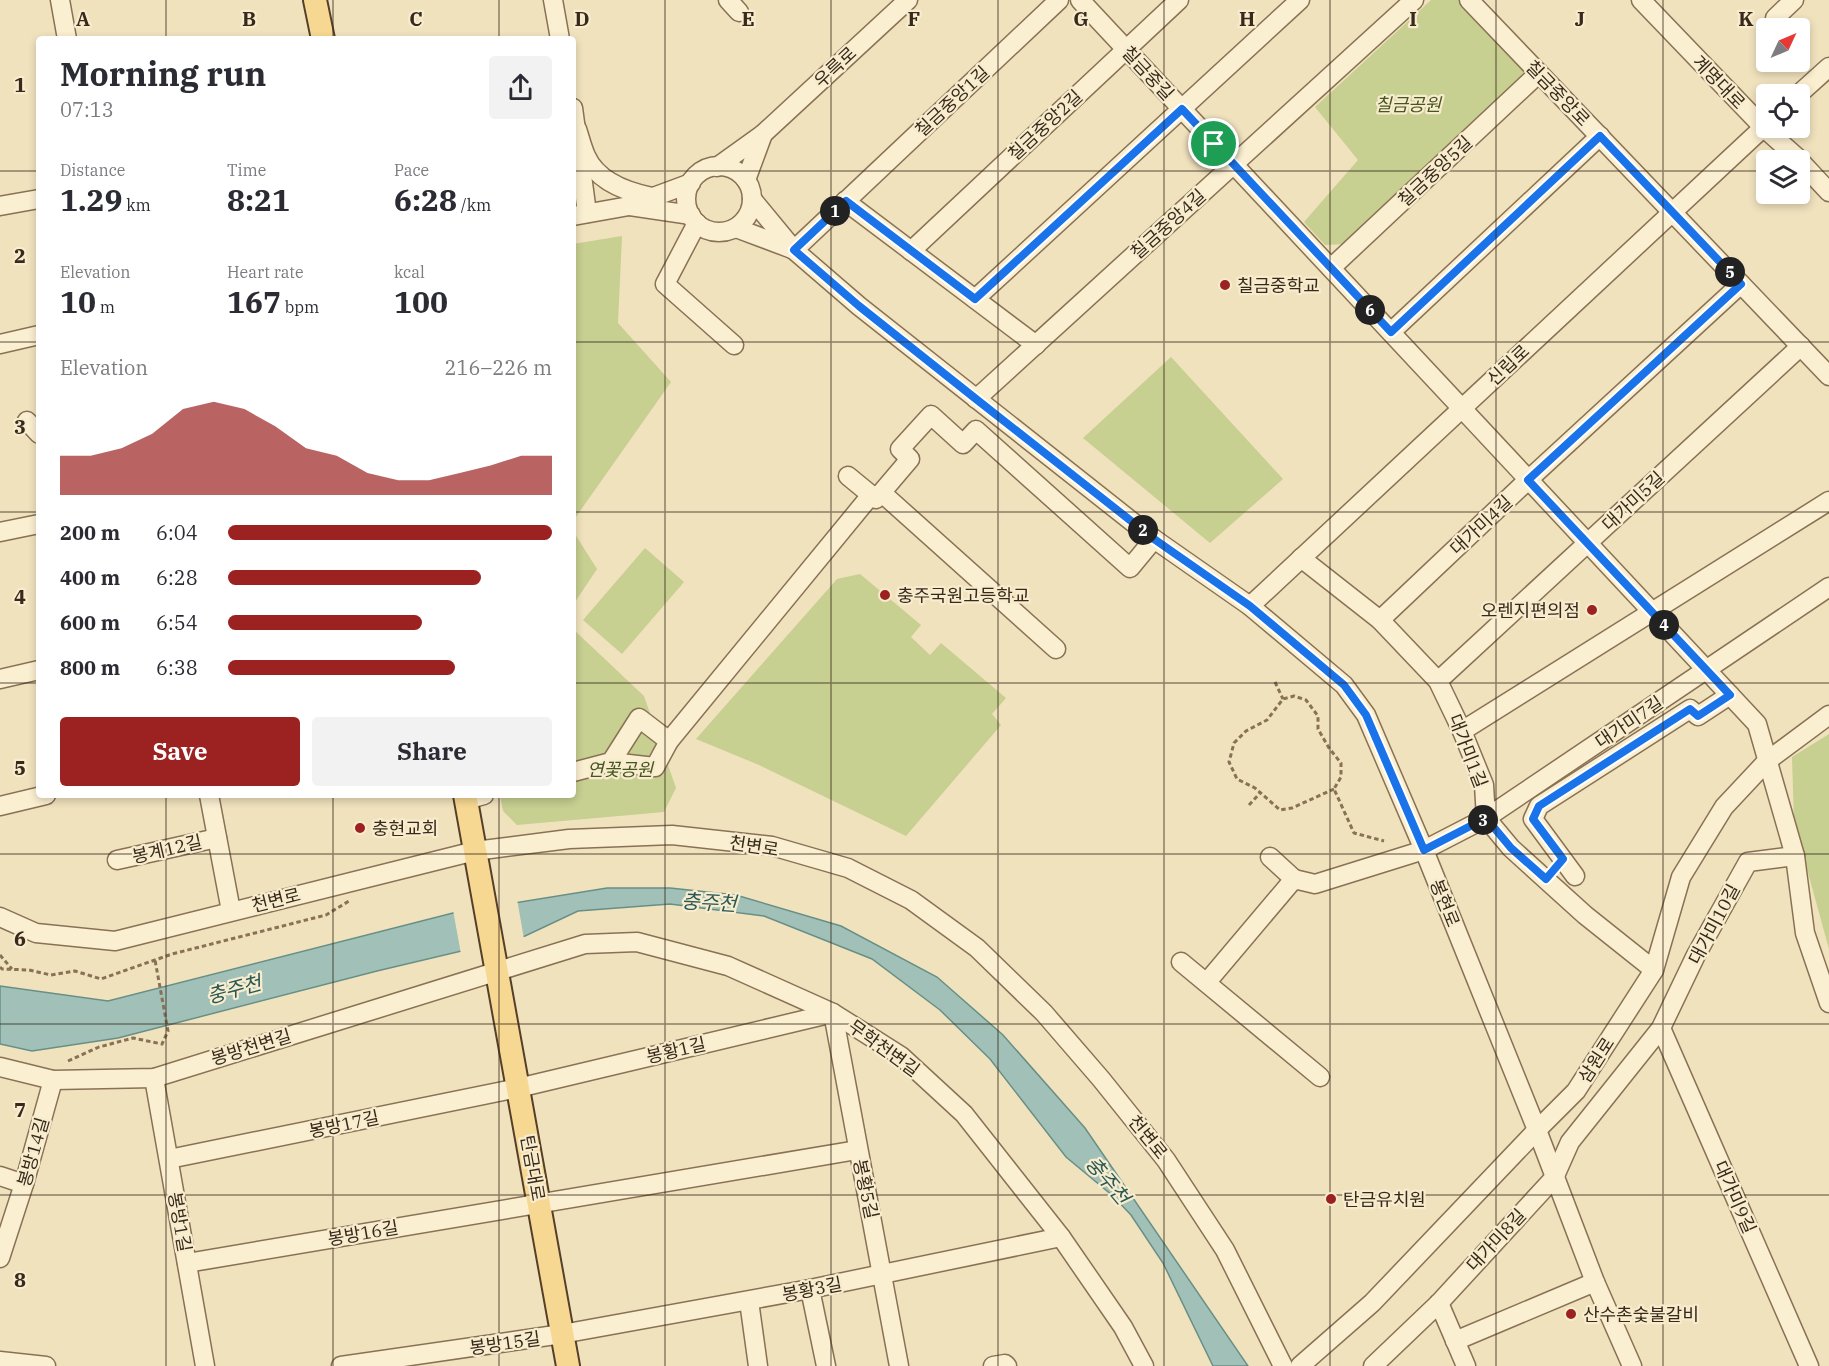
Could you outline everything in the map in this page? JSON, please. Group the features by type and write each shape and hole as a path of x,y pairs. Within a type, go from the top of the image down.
{"main road":[{"path":"315,0 322,36"},
{"path":"472,798 475,851"},
{"name":"탄금대로","path":"475,851 568,1366"}],"street":[{"path":"60,0 66,36"},
{"path":"553,0 559,36"},
{"name":"우륵로","path":"717,167 762,134 908,0"},
{"name":"칠금중앙1길","path":"794,250 1059,0"},
{"name":"칠금중길","path":"1080,0 1757,724 1767,760"},
{"name":"칠금중앙2길","path":"911,251 1179,0"},
{"path":"975,299 1300,0"},
{"name":"칠금중앙4길","path":"976,399 1414,0"},
{"name":"칠금중앙로","path":"1469,0 1829,376"},
{"name":"계명대로","path":"1641,0 1756,117"},
{"path":"1775,18 1794,0"},
{"path":"1810,84 1829,67"},
{"name":"칠금중앙5길","path":"1331,268 1539,73"},
{"path":"576,124 586,158 599,173 619,188 634,194 653,197"},
{"path":"577,129 580,215 628,206 691,183"},
{"name":"우륵로","path":"746,180 762,134"},
{"name":"신립로","path":"1250,606 1756,134"},
{"path":"1391,332 1600,136"},
{"name":"계명대로","path":"1777,138 1789,150"},
{"path":"728,168 738,172 746,180 752,198 748,216 736,228 726,232 716,232 705,229 694,219 687,204 687,194 691,183 698,175 707,169 728,168"},
{"name":"계명대로","path":"1810,172 1829,192"},
{"name":"봉현로","path":"752,198 794,250 859,306 1154,539 1250,606 1344,685 1366,715 1424,850 1536,1130 1626,1364"},
{"path":"0,206 36,200"},
{"path":"846,201 1036,345"},
{"path":"628,206 694,219"},
{"path":"694,219 665,284 734,345"},
{"name":"봉현로","path":"736,228 794,250"},
{"name":"대가미4길","path":"1380,620 1741,284"},
{"path":"0,344 36,336"},
{"name":"대가미5길","path":"1438,681 1801,346"},
{"path":"576,771 611,762 655,767 669,741 877,494 910,459 900,449 930,415 963,444 976,430 1130,568 1154,539"},
{"path":"848,476 877,494 1056,649"},
{"path":"1462,730 1829,501"},
{"path":"0,532 36,525"},
{"name":"대가미1길","path":"1301,558 1380,620 1438,681 1462,730 1484,785 1486,818"},
{"name":"대가미7길","path":"1294,879 1315,884 1424,850 1486,818 1829,587"},
{"path":"0,679 36,671"},
{"path":"1575,876 1533,819 1539,806 1690,709 1698,716 1730,695"},
{"name":"삼원로","path":"1300,1366 1372,1303 1576,1091 1654,970 1681,877 1724,807 1767,760 1829,715"},
{"path":"611,762 639,718 669,741"},
{"path":"1767,760 1795,856 1805,933 1829,1003"},
{"path":"0,806 36,797"},
{"name":"봉계12길","path":"210,798 231,911"},
{"path":"1486,818 1511,848 1585,915 1654,970"},
{"name":"천변로","path":"0,917 36,933 115,941 475,851 569,839 672,835 772,846 848,868 911,900 977,948 1044,1013 1166,1160 1225,1250 1283,1366"},
{"name":"봉계12길","path":"117,860 217,838"},
{"name":"대가미10길","path":"1661,1029 1696,955 1748,862 1795,856"},
{"path":"1207,982 1294,879 1270,857"},
{"path":"1546,879 1563,859"},
{"name":"무학천변길","path":"497,970 585,944 637,942 728,966 833,1013 901,1056 964,1114 1061,1237 1123,1327 1144,1366"},
{"path":"1181,962 1320,1077"},
{"name":"봉방천변길","path":"0,1067 53,1080 154,1078 497,970"},
{"name":"봉황1길","path":"518,1088 833,1013"},
{"name":"봉황5길","path":"833,1013 899,1366"},
{"path":"1554,1178 1570,1142 1661,1029"},
{"name":"대가미9길","path":"1661,1029 1809,1366"},
{"name":"봉방1길","path":"154,1078 205,1366"},
{"name":"봉방14길","path":"0,1258 24,1184 53,1080"},
{"name":"봉방17길","path":"169,1160 518,1088"},
{"name":"봉방16길","path":"187,1263 858,1150"},
{"path":"0,1176 24,1184"},
{"name":"대가미8길","path":"1374,1366 1439,1303 1554,1178"},
{"name":"봉황3길","path":"562,1334 749,1301 1061,1237"},
{"path":"1455,1341 1595,1282"},
{"path":"810,1289 826,1366"},
{"path":"749,1301 758,1366"},
{"path":"1439,1303 1466,1366"},
{"name":"봉방15길","path":"341,1366 562,1334"},
{"path":"0,1361 46,1366"},
{"path":"993,1366 1005,1364 1007,1366"}],"path":[{"path":"1275,682 1283,699"},
{"path":"1294,696 1306,700 1318,716 1318,729 1341,763 1341,777 1334,789 1292,808 1280,810 1260,793 1237,779 1228,762 1230,750 1246,731 1267,720 1283,699 1294,696"},
{"path":"1334,789 1354,832 1384,841"},
{"path":"1249,805 1260,793"},
{"path":"0,967 51,975 75,971 101,979 155,960 326,915 351,900"},
{"path":"0,955 12,969"},
{"path":"68,1061 99,1047 133,1038 162,1044 168,1031 155,960"}],"green space":[{"name":"칠금공원","path":"1431,0 1460,0 1529,74 1347,244 1325,245 1304,222 1358,160 1315,107"},
{"path":"622,236 618,323 671,382 576,517 576,244"},
{"path":"1171,357 1283,479 1210,543 1083,438"},
{"path":"576,536 597,569 576,600"},
{"path":"645,548 684,582 622,654 583,620"},
{"path":"860,574 921,625 911,637 930,655 941,643 1006,698 992,714 1001,725 906,836 759,765 696,739 837,579"},
{"name":"연꽃공원","path":"576,632 644,696 676,788 664,812 517,825 503,811 501,798 576,798"},
{"path":"1829,734 1829,949 1794,822 1792,757"}],"water":[{"name":"충주천","path":"607,888 670,888 736,895 841,926 937,977 1003,1035 1085,1128 1248,1366 1213,1366 1163,1263 1131,1215 1113,1196 1066,1157 990,1059 940,1010 872,959 764,916 670,904 578,911 525,936 377,971 118,1038 32,1051 0,1044 0,986 108,1001 453,913"}],"pier":[{"path":"517,899 524,939 461,954 453,910"}],"place":[{"name":"칠금중학교","path":"1225,285"},
{"name":"충주국원고등학교","path":"885,595"},
{"name":"오렌지편의점","path":"1592,610"},
{"name":"충현교회","path":"360,828"},
{"name":"탄금유치원","path":"1331,1199"},
{"name":"산수촌숯불갈비","path":"1571,1314"}],"route":[{"path":"1182,109 1214,144 1391,332 1600,136 1741,284 1528,480 1730,695 1698,716 1690,709 1539,806 1533,819 1563,859 1546,879 1511,848 1486,818 1424,850 1366,715 1344,685 1250,606 1154,539 976,399 859,306 794,250 846,201 975,299 1182,109"}]}
